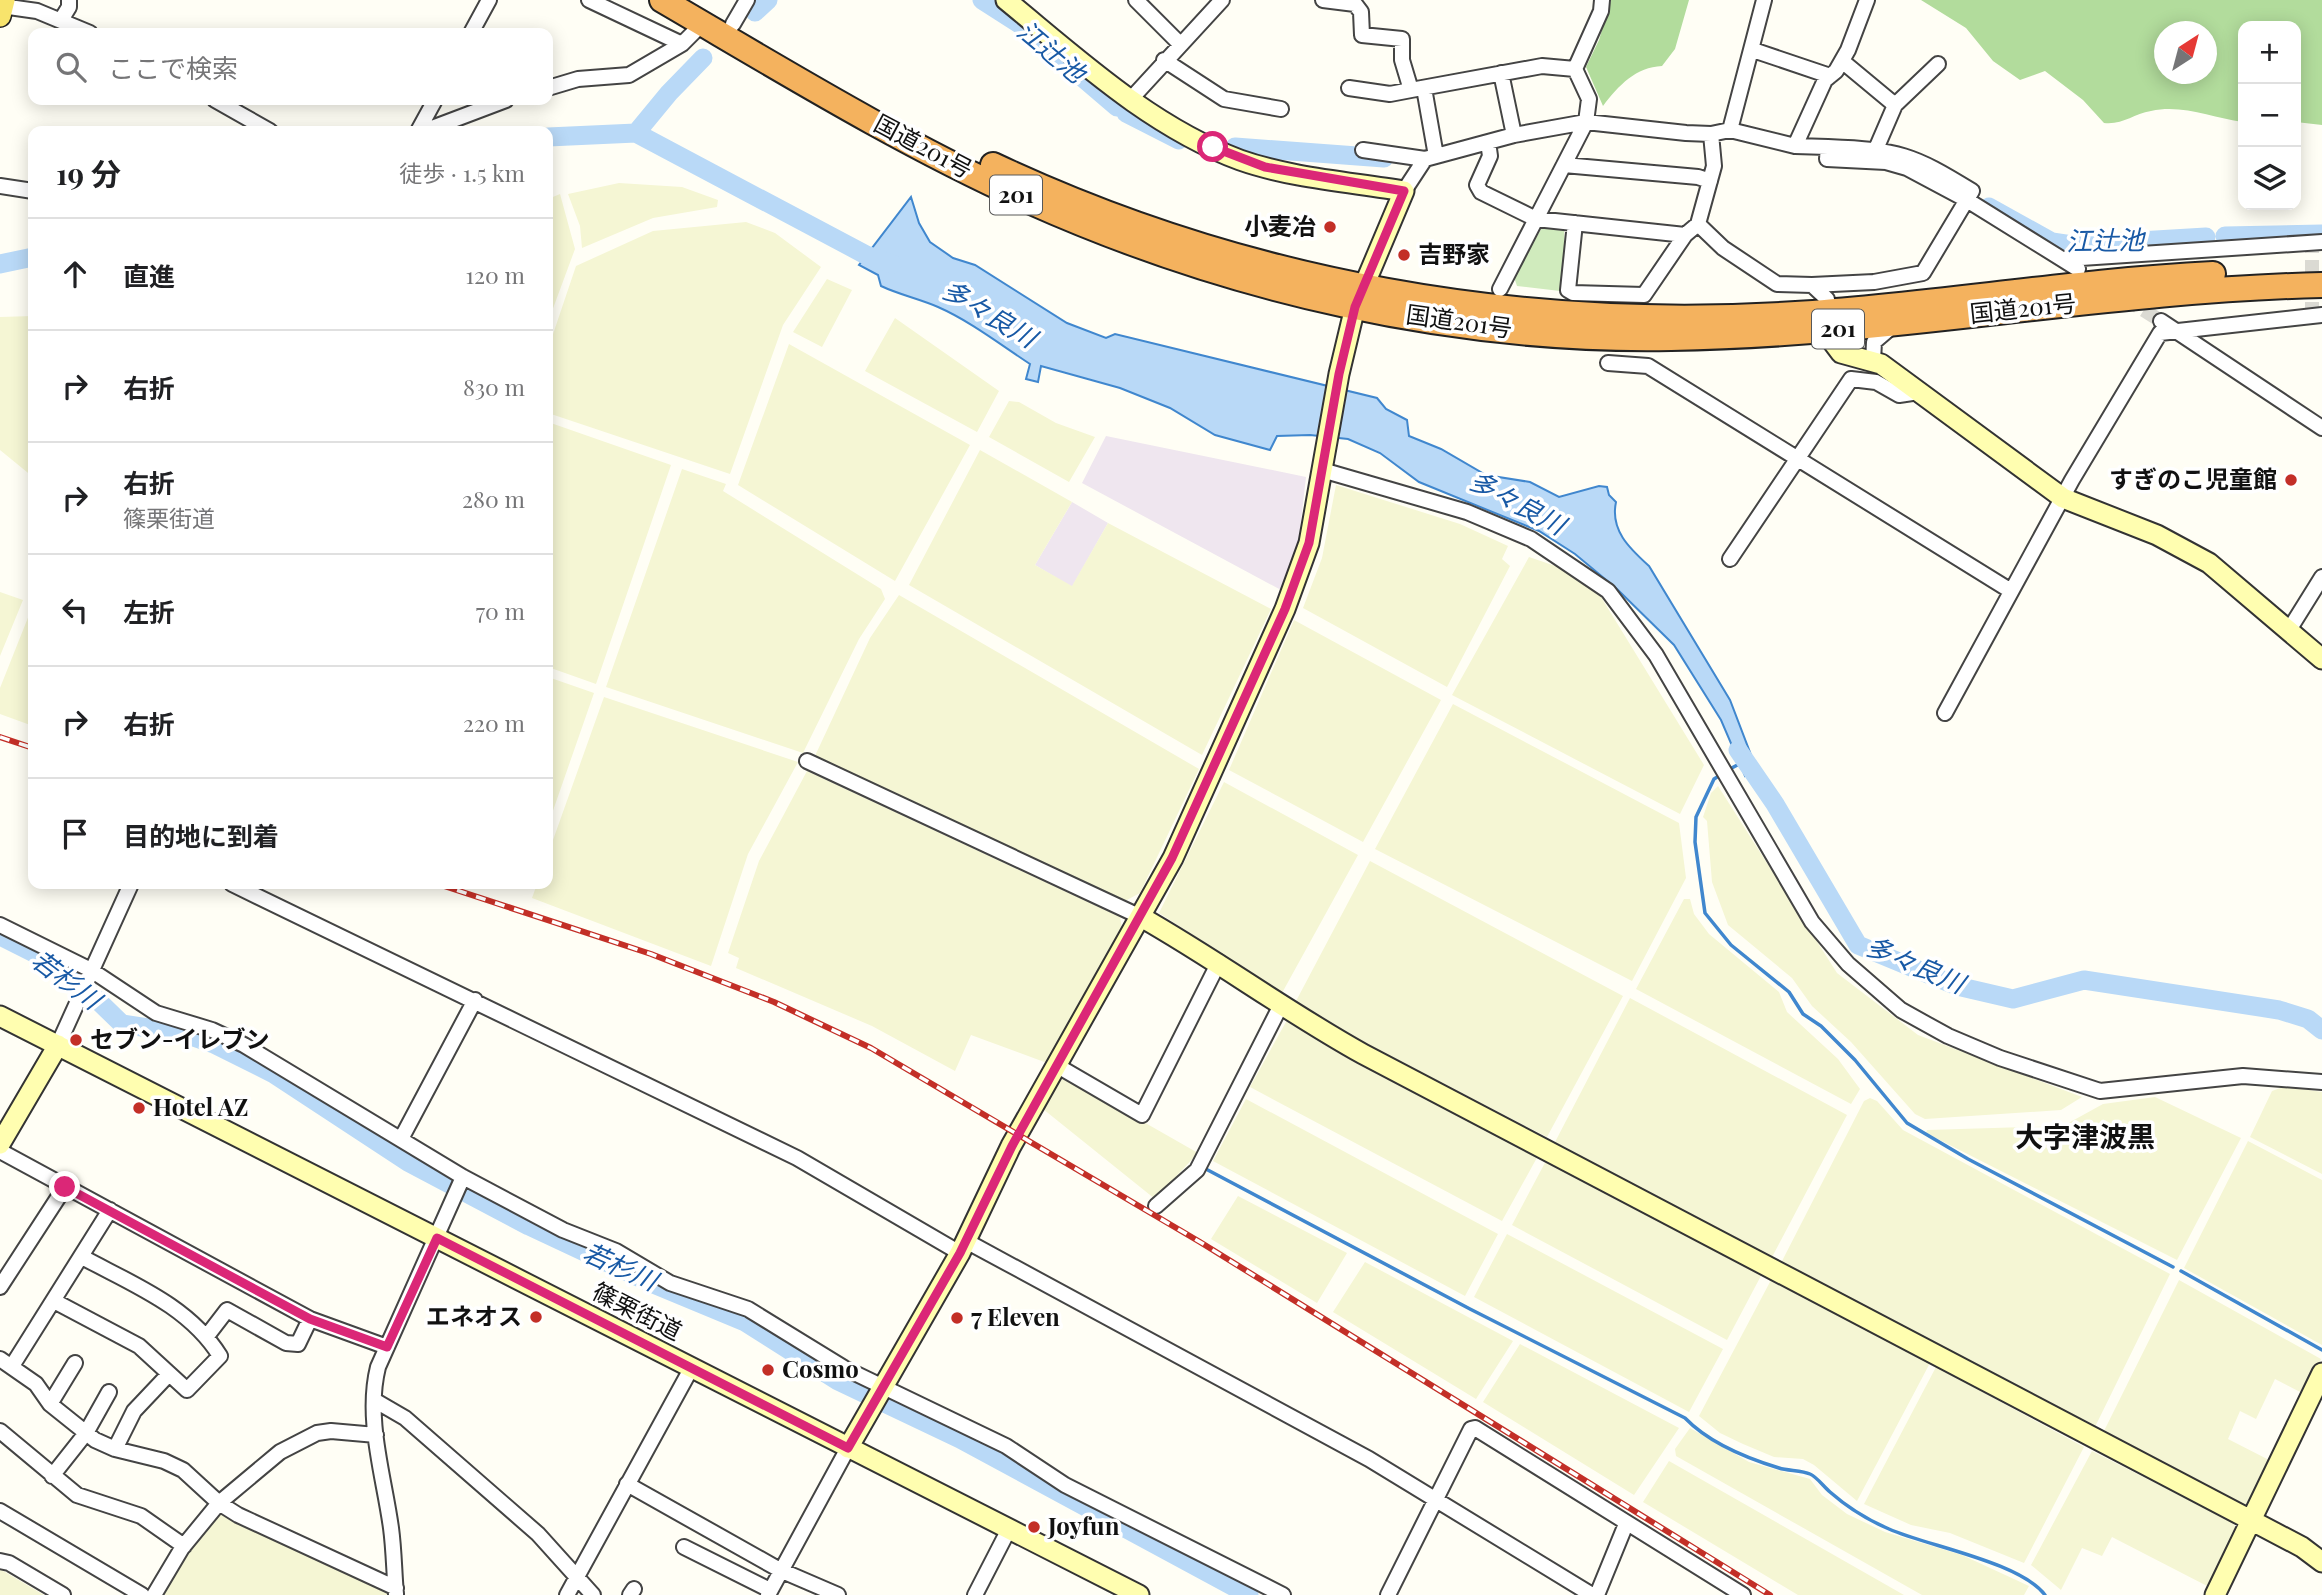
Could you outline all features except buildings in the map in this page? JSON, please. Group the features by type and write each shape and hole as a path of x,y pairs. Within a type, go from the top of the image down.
{"highway":[{"name":"国道201号","path":"662,0 865,117 1030,201 1232,276 1529,332 1670,338 1828,321 2170,276 2322,269"},
{"name":"国道201号","path":"692,0 926,131 1038,186 1185,241 1358,298 1576,316 1671,319 1753,316 1898,322 2170,293 2322,285"}],"street":[{"path":"61,20 69,7 69,0"},
{"path":"474,28 489,0"},
{"path":"589,0 682,44"},
{"path":"733,24 747,0"},
{"path":"1006,0 1130,100 1239,159 1265,167 1404,191"},
{"path":"1136,0 1179,43"},
{"path":"1130,100 1179,43 1222,0"},
{"path":"1323,0 1355,4 1361,12 1362,35 1402,39 1402,60 1417,89 1431,158"},
{"path":"1500,289 1586,122 1589,99 1575,69 1601,11 1602,0"},
{"path":"1730,130 1764,0"},
{"path":"1795,146 1825,80 1842,61 1867,0"},
{"path":"1,7 37,11 79,28"},
{"path":"553,86 578,79 629,75 682,44 702,24"},
{"path":"1753,50 1830,76"},
{"path":"1164,60 1224,99 1281,109"},
{"path":"1842,61 1895,105"},
{"path":"1876,149 1895,105 1938,64"},
{"path":"1349,88 1390,94 1542,66 1575,69"},
{"path":"1502,73 1514,135"},
{"path":"224,105 261,126"},
{"path":"421,126 432,105"},
{"path":"437,126 493,105"},
{"path":"1363,150 1431,158 1514,135 1586,122 1711,134 1730,130 1795,146 1876,149 1913,157 1972,191 1923,273 1874,282 1777,284 1723,248 1698,223"},
{"path":"1575,223 1568,290 1573,293 1644,295 1685,235 1698,223 1714,166 1711,134"},
{"path":"1488,142 1490,156 1477,185 1480,192 1536,219 1685,235"},
{"path":"1828,147 1828,159 1886,162 1907,167 2072,264 2322,242"},
{"path":"684,1547 769,1593 962,1247 1056,1065 1141,917 1172,858 1299,575 1309,543 1338,385 1358,298 1404,191 1431,158"},
{"path":"1564,164 1698,177 1710,181"},
{"path":"0,186 28,190"},
{"path":"1753,316 1771,306 1777,284"},
{"path":"1812,285 1827,299 1828,321 1841,353 1848,358 1873,361 2063,498 2187,550 2209,563 2322,659"},
{"path":"1945,713 2063,498 2160,333 2322,315"},
{"path":"2161,321 2322,428"},
{"path":"1873,361 1874,342 1898,322"},
{"path":"1608,363 1648,366 2011,592"},
{"path":"1730,559 1851,379 1875,382 1899,395 1919,393"},
{"path":"1323,465 1467,512 1531,540 1608,592 1656,655 1812,922 1848,964 1900,1010 1948,1036 2000,1058 2100,1091 2243,1076 2322,1082"},
{"path":"2289,630 2322,577"},
{"path":"807,761 1141,917 1219,962 1281,1005 1363,1054 2250,1523 2302,1547 2322,1562"},
{"path":"0,1144 58,1045 129,889"},
{"path":"242,889 797,1158 1435,1497 1595,1595 1626,1524"},
{"path":"0,925 91,970 156,1013 212,1030 244,1045 463,1177 563,1230 616,1251 670,1283 748,1309 844,1368 1006,1446 1065,1485 1283,1595"},
{"path":"1056,1065 1142,1115 1219,962"},
{"path":"401,1139 475,1000"},
{"path":"1156,1206 1197,1170 1281,1005"},
{"name":"篠栗街道","path":"0,1016 1139,1595"},
{"path":"0,1152 310,1319 387,1347"},
{"path":"396,1592 391,1531 376,1435 374,1400 378,1367 463,1177"},
{"path":"0,1287 65,1187"},
{"path":"110,1210 54,1301 6,1363 36,1384 50,1404 86,1433 115,1449 164,1461 198,1482 219,1503 248,1520 396,1592"},
{"path":"54,1301 139,1346 187,1390 220,1356 207,1336 186,1316 82,1257"},
{"path":"207,1336 227,1310 286,1343 298,1344 310,1319"},
{"path":"50,1404 75,1363"},
{"path":"567,1595 692,1367"},
{"path":"2216,1595 2322,1373"},
{"path":"115,1449 134,1411 169,1374"},
{"path":"52,1476 86,1433 109,1392"},
{"path":"374,1400 405,1418 538,1534 562,1557 576,1579 593,1595"},
{"path":"1388,1595 1435,1497 1471,1429 1475,1428 1743,1595"},
{"path":"0,1431 78,1495 141,1516 184,1546"},
{"path":"154,1595 184,1546 219,1503 280,1452 299,1440 331,1431 376,1435"},
{"path":"627,1484 780,1570 838,1595"},
{"path":"0,1511 142,1595"},
{"path":"975,1595 1009,1529"},
{"path":"0,1561 9,1563 64,1595"}],"shaded area":[{"path":"1106,436 1306,477 1299,538 1281,590 1082,483"},
{"path":"1072,502 1108,523 1072,587 1035,565"}],"green space":[{"path":"1611,0 1689,0 1675,49 1662,66 1644,70 1629,78 1603,106 1586,67 1599,40"},
{"path":"1921,0 2322,0 2322,125 2301,123 2301,21 2238,21 2238,121 2186,110 2163,109 2145,112 2122,121 2104,123 2083,100 2045,71 2020,80 1993,61 1966,28"},
{"path":"619,183 682,187 718,200 717,207 653,218 582,248 580,226 568,194"},
{"path":"560,194 575,249 553,308 553,197"},
{"path":"746,222 775,233 821,267 783,325 730,474 553,415 553,334 576,266 653,231"},
{"path":"1544,224 1564,228 1565,269 1560,291 1517,286 1514,277"},
{"path":"827,279 852,290 822,347 793,332"},
{"path":"28,316 28,473 0,450 0,317"},
{"path":"895,318 999,391 977,432 865,371"},
{"path":"789,344 970,445 895,581 738,485"},
{"path":"1009,401 1019,402 1056,423 1095,437 1069,482 989,437"},
{"path":"553,424 671,465 596,684 553,669"},
{"path":"980,450 1072,502 1035,565 1072,586 1108,523 1271,609 1202,755 909,585"},
{"path":"682,469 726,484 723,491 881,589 885,599 859,639 803,753 606,687"},
{"path":"1336,485 1460,524 1508,546 1502,559 1510,566 1447,687 1303,608 1322,558"},
{"path":"1529,557 1570,571 1601,597 1704,765 1680,814 1452,695"},
{"path":"0,592 23,600 0,656"},
{"path":"899,595 1199,769 1140,893 1125,901 814,758 870,638"},
{"path":"28,618 28,724 0,714 0,688"},
{"path":"1294,620 1441,700 1363,842 1229,770"},
{"path":"553,679 594,693 553,811"},
{"path":"604,697 798,762 748,854 711,966 532,898 535,889 553,889 553,840"},
{"path":"1453,704 1679,823 1686,878 1632,981 1375,849"},
{"path":"807,771 1120,917 1122,928 1047,1063 971,1035 955,1071 872,1026 736,968 739,958 728,953 759,861"},
{"path":"1224,782 1358,855 1282,993 1159,913"},
{"path":"1718,786 1837,973 1918,1035 2082,1097 2061,1110 1925,1119 1915,1114 1851,1042 1812,1006 1792,978 1728,925 1712,882 1707,821 1703,817 1711,793"},
{"path":"1370,861 1623,996 1547,1137 1301,1010 1295,1003"},
{"path":"1684,899 1690,899 1694,914 1709,934 1779,992 1787,1012 1838,1059 1860,1089 1851,1104 1636,989"},
{"path":"1630,998 1847,1115 1771,1259 1554,1144"},
{"path":"1287,1020 1539,1154 1502,1221 1250,1087"},
{"path":"1063,1076 1198,1153 1155,1199 1043,1109"},
{"path":"2286,1086 2322,1092 2322,1174 2250,1137 2272,1091"},
{"path":"2155,1097 2241,1138 2177,1260 1926,1133 1927,1130 2063,1126 2103,1104"},
{"path":"1870,1098 1877,1101 1903,1130 2170,1274 2094,1429 1781,1263 1864,1101"},
{"path":"1246,1099 1498,1234 1465,1296 1213,1161"},
{"path":"2248,1141 2322,1180 2322,1345 2184,1268"},
{"path":"1548,1157 1763,1272 1727,1340 1512,1225"},
{"path":"1238,1196 1347,1253 1317,1303 1211,1239"},
{"path":"1507,1234 1723,1349 1689,1412 1474,1297"},
{"path":"1365,1262 1513,1341 1476,1399 1333,1312"},
{"path":"1771,1280 1930,1363 1857,1501 1803,1459 1774,1457 1720,1433 1699,1416"},
{"path":"2179,1280 2321,1359 2304,1394 2275,1379 2256,1419 2240,1411 2228,1439 2271,1461 2250,1505 2243,1507 2103,1433"},
{"path":"1520,1344 1679,1428 1634,1495 1483,1402"},
{"path":"1936,1367 2084,1447 2024,1563 1950,1533 1911,1525 1864,1504"},
{"path":"1690,1428 1749,1462 1810,1479 1822,1495 1847,1514 1885,1532 1962,1555 2029,1586 2024,1595 1922,1595 1676,1456 1675,1449"},
{"path":"2092,1451 2232,1522 2238,1531 2211,1588 2112,1537 2102,1556 2082,1548 2061,1590 2031,1565"},
{"path":"1669,1461 1904,1595 1798,1595 1643,1502"},
{"path":"216,1512 392,1595 158,1595"},
{"path":"0,1569 44,1595 0,1595"}],"water":[{"path":"911,197 919,223 930,242 953,258 975,265 1067,323 1106,338 1115,334 1377,398 1386,409 1407,420 1409,436 1441,449 1486,475 1530,482 1559,497 1599,486 1607,487 1609,495 1616,502 1616,521 1623,538 1649,566 1730,700 1756,768 1745,776 1721,720 1674,645 1617,589 1575,554 1539,531 1419,482 1380,453 1348,439 1310,435 1277,436 1270,450 1215,435 1170,408 1120,388 1041,366 1038,382 1026,379 1030,364 974,326 938,307 881,286 878,275 859,265"}],"waterway":[{"name":"江辻池","path":"755,12 768,0"},
{"name":"江辻池","path":"982,0 1021,25 1117,107"},
{"name":"江辻池","path":"636,133 703,58"},
{"name":"江辻池","path":"1126,113 1179,140"},
{"name":"多々良川","path":"553,137 636,133 866,255 892,264"},
{"name":"江辻池","path":"1235,147 1384,158"},
{"name":"江辻池","path":"1989,207 2052,242 2072,245 2206,237"},
{"name":"江辻池","path":"2225,236 2322,234"},
{"name":"多々良川","path":"0,264 28,258"},
{"name":"多々良川","path":"1738,750 1775,804 1858,945 1957,986 2013,999 2084,980 2279,1010 2308,1019 2322,1030"},
{"path":"1728,770 1743,762"},
{"path":"1722,774 1714,779 1696,817 1695,842 1705,913 1731,945 1789,992 1803,1014 1821,1026 1855,1060 1907,1123 1968,1159 2173,1267"},
{"name":"若杉川","path":"0,936 50,961 87,990 122,1024 182,1033 214,1044 274,1074 408,1162 529,1226 651,1283 745,1322 838,1381 960,1439 1249,1595"},
{"path":"1204,1168 1470,1309 1685,1418 1705,1435 1729,1449 1779,1468 1810,1474 1843,1503 1873,1522 1995,1564 2033,1583 2045,1595"},
{"path":"2181,1271 2322,1350"}],"tunnel":[{"path":"2312,242 2312,316"},
{"path":"2126,299 2161,321"}],"railway":[{"path":"0,737 28,746"},
{"path":"453,889 651,954 774,1002 871,1048 1200,1242 1770,1595"}],"place":[{"name":"小麦冶","path":"1330,227"},
{"name":"吉野家","path":"1404,255"},
{"name":"すぎのこ児童館","path":"2291,480"},
{"name":"セブン-イレブン","path":"76,1040"},
{"name":"Hotel AZ","path":"139,1108"},
{"name":"エネオス","path":"536,1317"},
{"name":"7 Eleven","path":"957,1318"},
{"name":"Cosmo","path":"768,1370"},
{"name":"Joyfun","path":"1034,1527"}],"district":[{"name":"大字津波黒","path":"2085,1137"}],"route":[{"path":"65,1187 310,1319 387,1347 437,1238 848,1448 885,1388 960,1253 1012,1146 1172,858 1285,609 1305,558 1339,374 1360,288 1404,191 1265,167 1213,147"}]}
